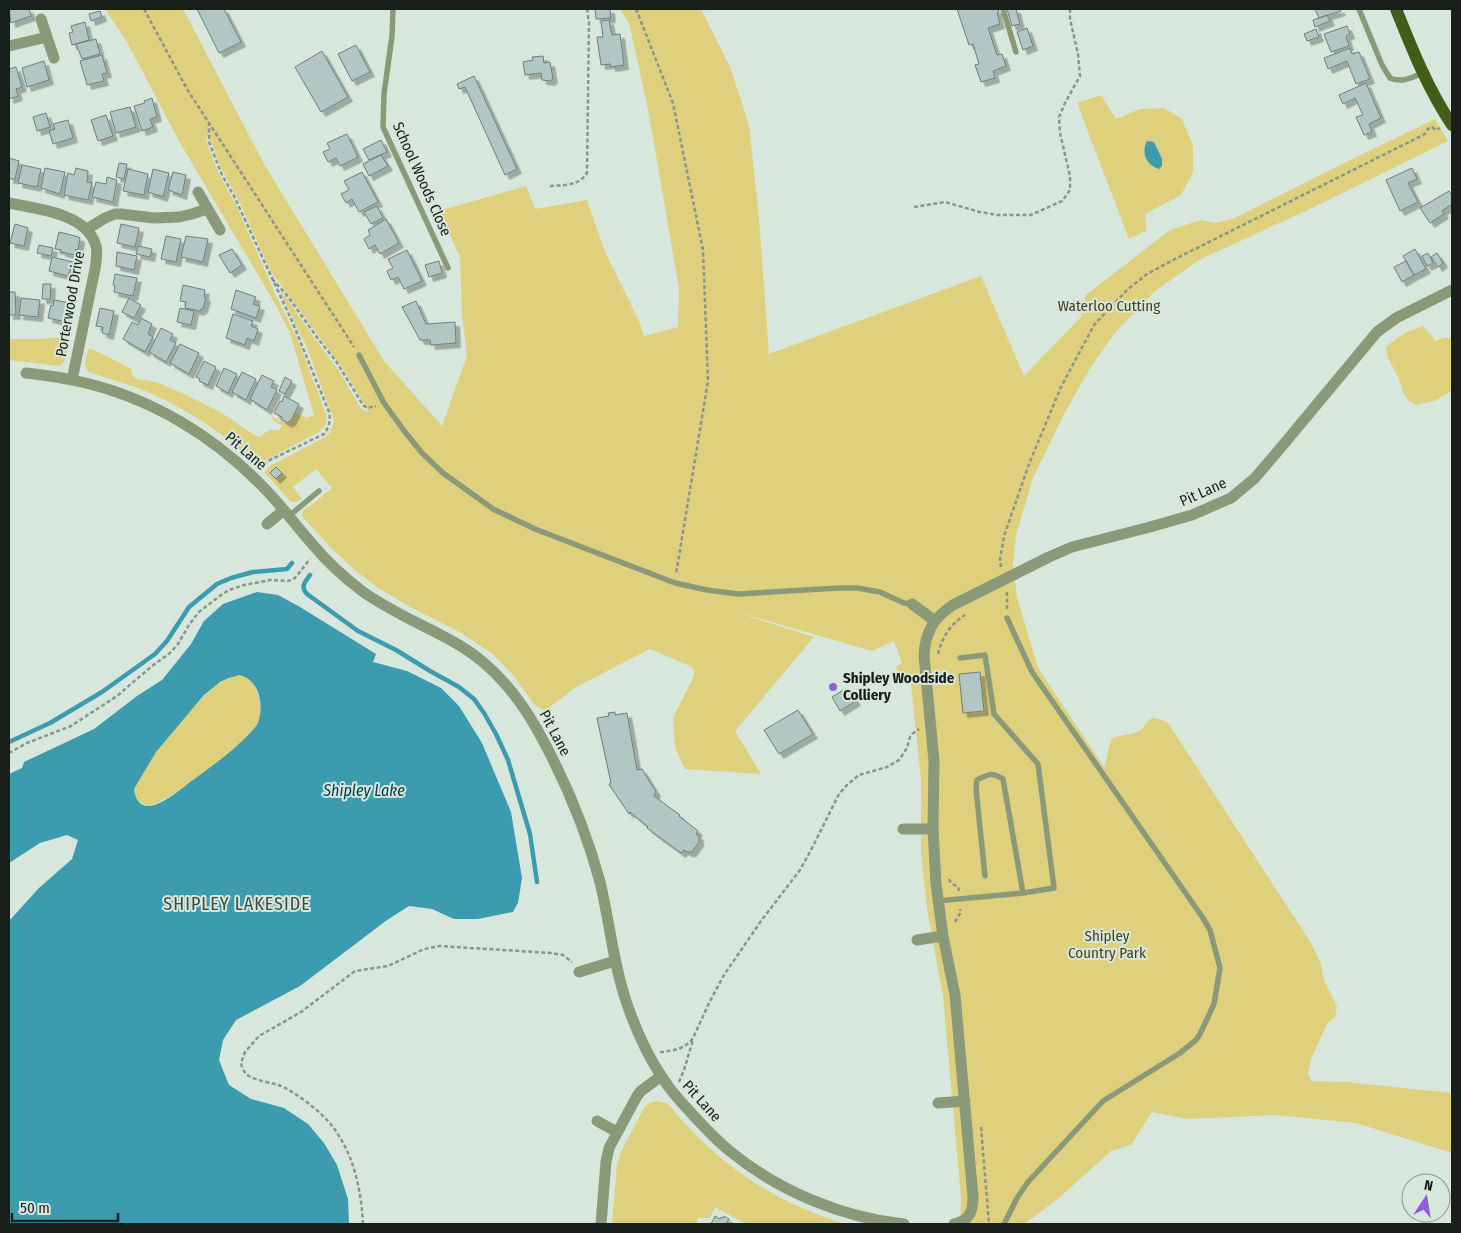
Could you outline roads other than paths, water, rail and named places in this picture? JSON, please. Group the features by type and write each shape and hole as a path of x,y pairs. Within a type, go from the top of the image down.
{"main road":[{"path":"1396,9 1447,127"}],"street":[{"path":"41,18 54,58"},
{"path":"9,46 47,36"},
{"path":"198,192 220,230"},
{"path":"9,203 72,219 87,229 115,214 154,218 185,216 207,209"},
{"name":"Porterwood Drive","path":"72,380 96,259 95,244 87,229"},
{"name":"Pit Lane","path":"961,1223 972,1211 974,1197 955,995 937,901 933,829 934,761 924,656 926,640 935,621 953,605 1049,557 1072,548 1192,515 1237,494 1255,478 1377,332 1396,318 1452,290"},
{"name":"Pit Lane","path":"26,373 72,380 135,399 178,420 210,440 252,475 317,550 339,571 371,597 467,649 496,674 514,694 539,732 580,820 600,882 615,960 628,1007 649,1054 672,1091 711,1134 731,1152 754,1169 783,1186 866,1221 904,1224"},
{"path":"267,524 286,513"},
{"path":"912,604 935,621"},
{"path":"903,829 933,829"},
{"path":"917,940 943,936"},
{"path":"579,972 615,960"},
{"path":"601,1224 608,1152 617,1132 641,1091 661,1076"},
{"path":"938,1103 965,1101"},
{"path":"597,1122 617,1132"}],"lane":[{"name":"School Woods Close","path":"393,9 392,36 384,94 383,126 448,268"},
{"path":"1003,9 1016,52"},
{"path":"1359,9 1382,64 1390,78 1399,81 1423,73"},
{"path":"359,355 384,404 422,453 443,473 493,509 535,529 674,583 707,590 738,594 839,588 870,590 880,592 904,603 912,604"},
{"path":"286,513 318,491"},
{"path":"1004,1224 1017,1198 1033,1175 1103,1101 1180,1053 1196,1040 1205,1026 1214,1004 1220,968 1210,930 1203,918 1032,672 1007,618"},
{"path":"937,901 1023,894 1054,888 1038,764 994,714 985,655 960,658"},
{"path":"985,876 976,789 977,780 986,775 996,775 1003,779 1023,894"}],"water":[{"path":"1147,141 1154,142 1162,159 1162,166 1159,169 1151,165 1146,158 1145,145"},
{"name":"Shipley Lake","path":"257,592 278,595 376,654 373,662 407,671 441,688 459,706 482,743 511,812 522,878 518,903 513,912 478,919 454,919 432,909 409,906 387,920 300,986 236,1020 223,1040 219,1060 229,1085 251,1099 284,1108 308,1124 324,1143 337,1165 348,1199 349,1224 9,1224 9,921 39,888 72,859 78,840 67,835 40,843 9,863 9,774 22,768 24,762 94,729 137,696 162,680 191,644 204,621 223,604","holes":["239,675 252,682 259,695 261,711 257,725 227,754 173,795 155,805 146,806 140,803 135,796 134,789 156,752 204,695 220,682 229,678"]}],"waterway":[{"path":"9,742 50,723 102,692 155,654 167,641 189,607 217,584 253,572 287,569 292,563"},
{"path":"310,575 304,587 307,594 358,631 396,650 459,687 474,699 496,734 508,760 530,834 537,882"}],"place":[{"name":"Shipley Woodside Colliery","path":"833,687"}],"district":[{"name":"SHIPLEY LAKESIDE","path":"237,904"}],"park label":[{"name":"Waterloo Cutting","path":"1109,306"},
{"name":"Shipley Country Park","path":"1107,944"}]}
